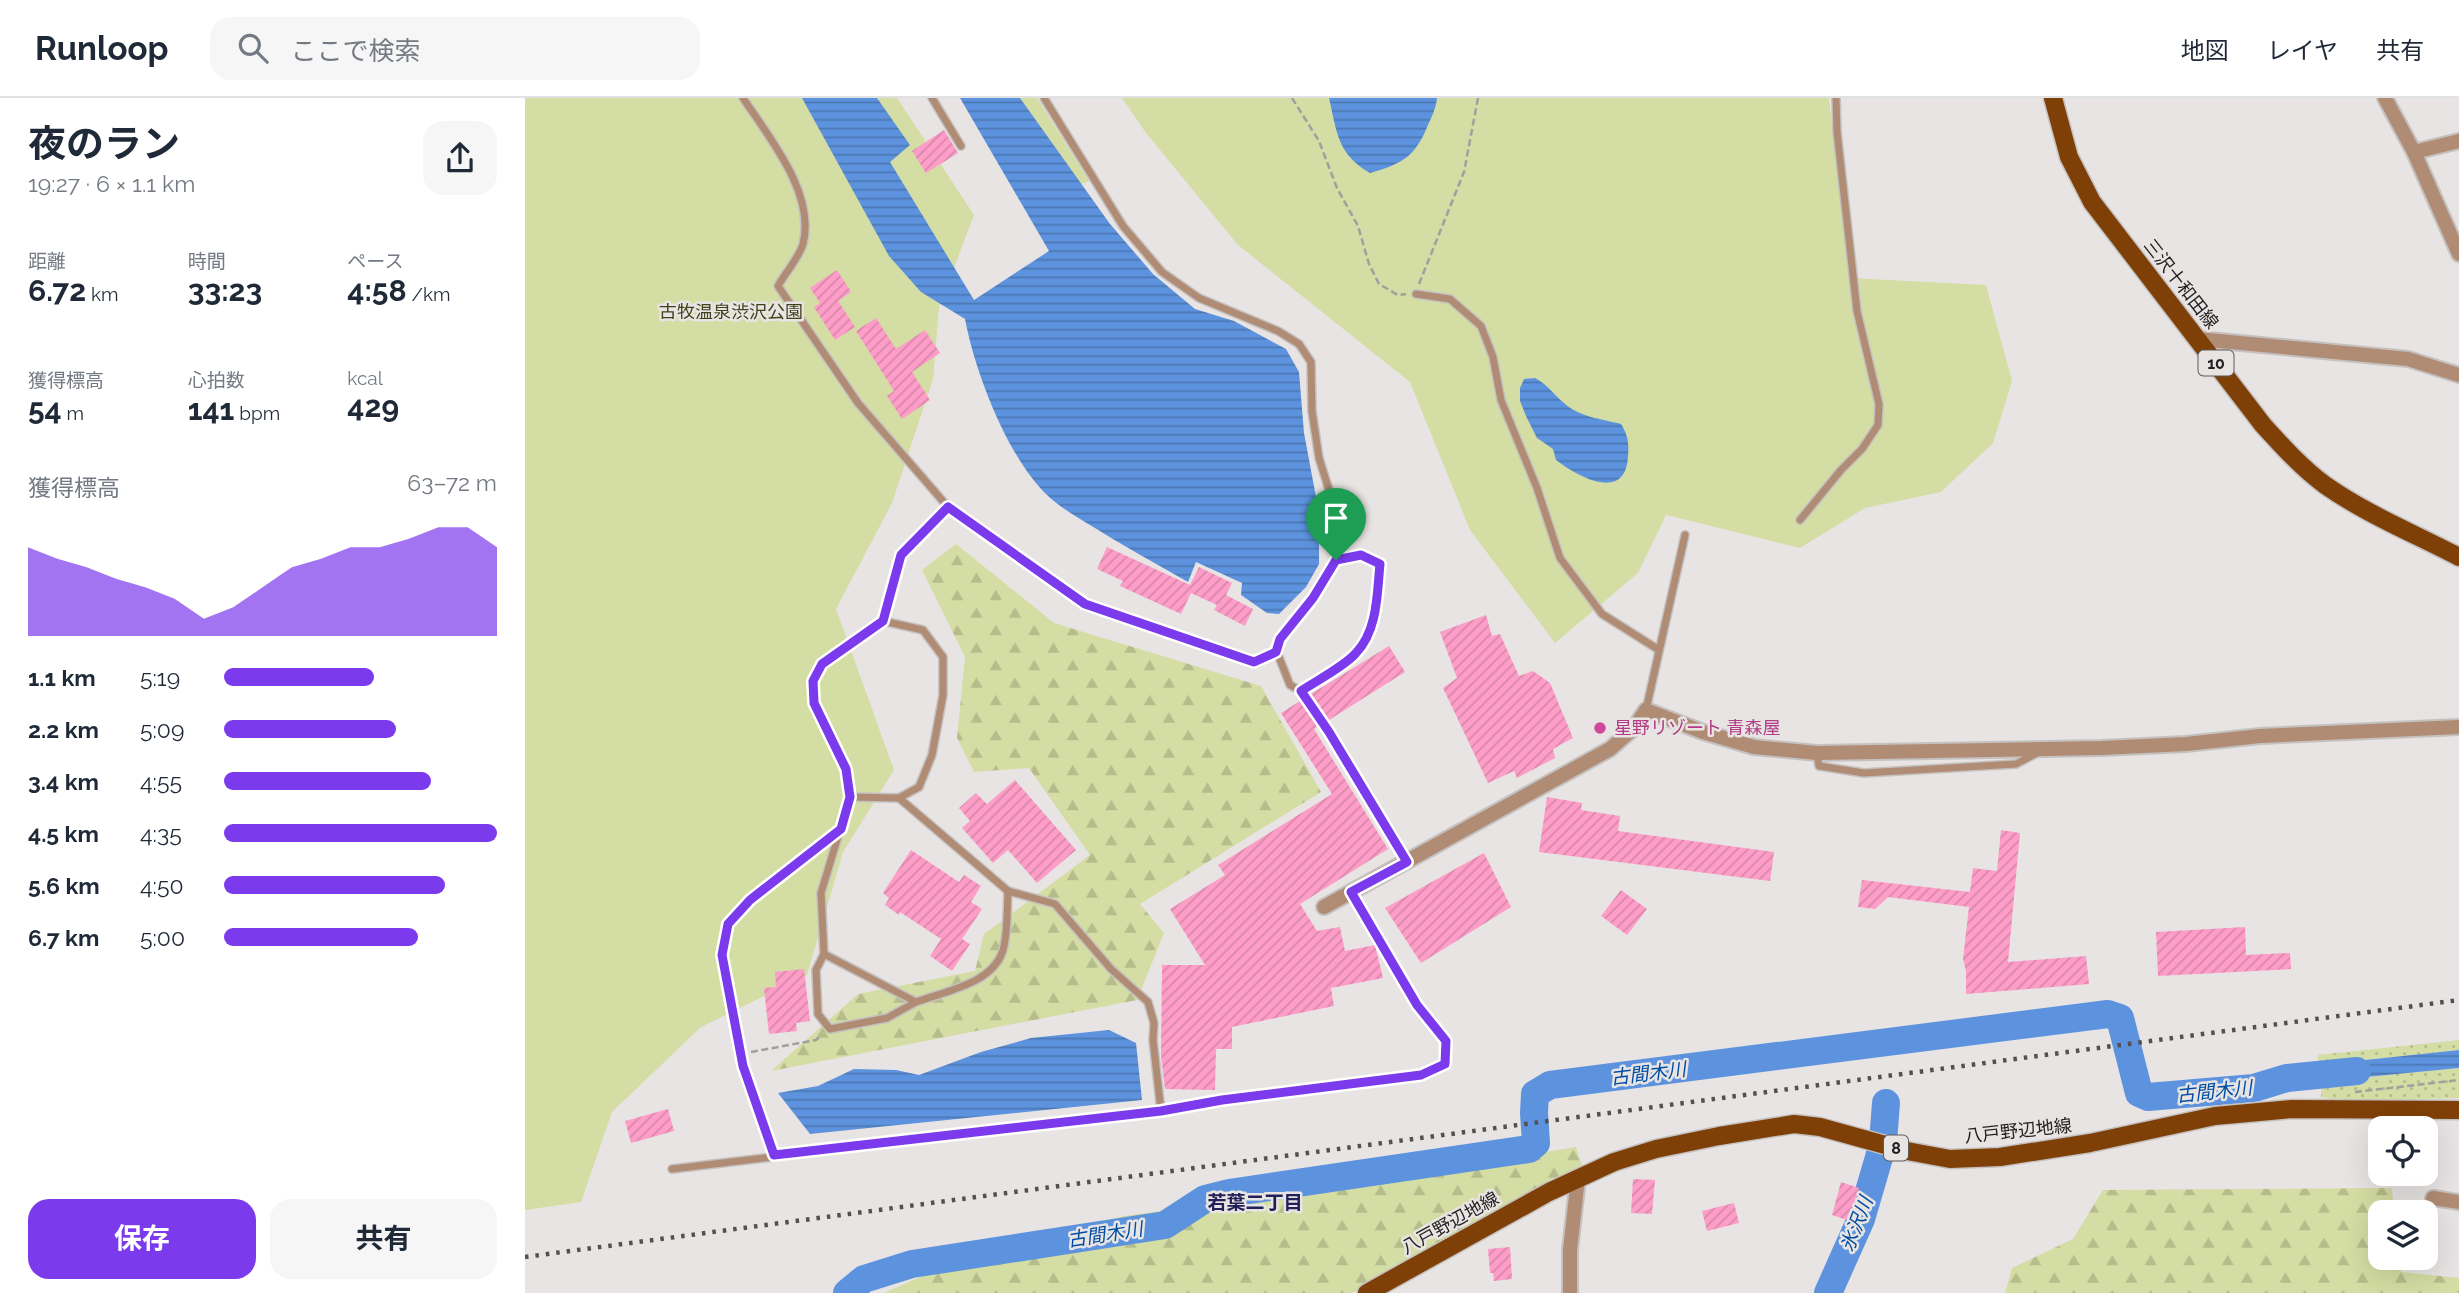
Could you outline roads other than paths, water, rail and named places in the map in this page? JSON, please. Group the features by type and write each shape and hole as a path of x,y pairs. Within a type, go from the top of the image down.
{"main road":[{"name":"三沢十和田線","path":"2053,98 2069,157 2092,202 2263,425 2293,457 2325,485 2459,557"},
{"name":"八戸野辺地線","path":"1367,1293 1578,1178 1614,1162 1656,1149 1794,1124 1821,1127 1907,1151 1950,1159 2000,1157 2090,1143 2215,1116 2292,1109 2459,1110"}],"street":[{"path":"2385,98 2414,152 2459,254"},
{"path":"2414,152 2459,141"},
{"path":"2198,339 2408,359 2459,374"},
{"path":"1324,907 1610,749 1634,728 1646,710 1703,732 1754,747 1817,753 2186,744 2260,736 2459,727"},
{"path":"1570,1293 1570,1251 1578,1178"},
{"path":"2433,1198 2459,1202"}],"lane":[{"path":"743,98 796,183 805,216 803,245 778,286 858,403 948,507 1085,604 1254,662 1276,652"},
{"path":"932,98 961,146"},
{"path":"1044,98 1123,226 1162,272 1199,298 1278,331 1299,344 1311,362 1318,458 1335,509 1336,560 1313,598 1280,639 1276,652 1290,685 1301,691 1329,732 1407,862"},
{"path":"1800,520 1878,425 1879,404 1857,311 1837,132 1836,98"},
{"path":"1416,294 1450,299 1481,326 1493,357 1501,400 1538,488 1560,558 1602,614 1659,649"},
{"path":"948,507 901,555 883,621 822,664 813,681 814,703 846,769 850,797 821,894 824,954 816,970 818,1014 830,1029 887,1018 916,1002 974,982 998,963 1004,946 1008,891"},
{"path":"1646,710 1685,536"},
{"path":"1301,691 1356,653 1370,630 1377,604 1380,564 1361,555 1336,560"},
{"path":"850,797 899,798 919,788 932,755 943,695 943,657 923,630 883,621"},
{"path":"1817,753 1819,766 1864,773 2016,764 2044,749"},
{"path":"899,798 1008,891 1055,904 1111,969 1148,1002 1154,1023 1153,1040 1161,1111"},
{"path":"774,1155 741,1054 722,955 728,924 750,900 841,829"},
{"path":"671,1169 1161,1111 1222,1100 1421,1075 1445,1064 1446,1041 1417,1005 1351,892"},
{"path":"824,954 916,1002"}],"water":[{"path":"802,98 877,98 910,145 890,162 974,300 1049,251 960,98 1020,98 1110,224 1153,274 1195,309 1234,321 1286,349 1299,372 1304,433 1319,513 1319,564 1306,587 1279,614 1267,613 1241,595 1242,583 1196,562 1188,582 1078,518 1046,494 1018,458 1006,436 976,363 965,319 921,292 889,256"},
{"path":"1329,98 1437,98 1423,136 1412,152 1391,166 1370,173 1351,158 1340,141"},
{"path":"1535,378 1570,408 1591,417 1621,424 1627,436 1628,451 1625,470 1619,479 1599,482 1576,473 1556,460 1553,449 1537,438 1520,401 1520,388 1524,379"},
{"path":"1109,1030 1136,1043 1142,1100 810,1134 778,1093 818,1086 854,1069 896,1070 919,1075 981,1052 1031,1038"},
{"path":"2459,1050 2459,1068 2321,1084 2318,1065"}],"waterway":[{"name":"古間木川","path":"847,1293 864,1279 912,1264 1165,1225 1205,1199 1229,1193 1529,1149 1536,1143 1535,1094 1550,1085 2108,1014 2120,1018 2139,1093 2148,1097 2254,1088 2287,1078 2357,1071"},
{"name":"氷沢川","path":"1883,1142 1886,1103"},
{"name":"氷沢川","path":"1828,1293 1861,1219 1880,1154"}],"railway":[{"path":"525,1257 2459,1000"}],"place":[{"name":"星野リゾート 青森屋","path":"1600,728"}],"district":[{"name":"若葉二丁目","path":"1255,1202"}],"park label":[{"name":"古牧温泉渋沢公園","path":"731,312"}]}
